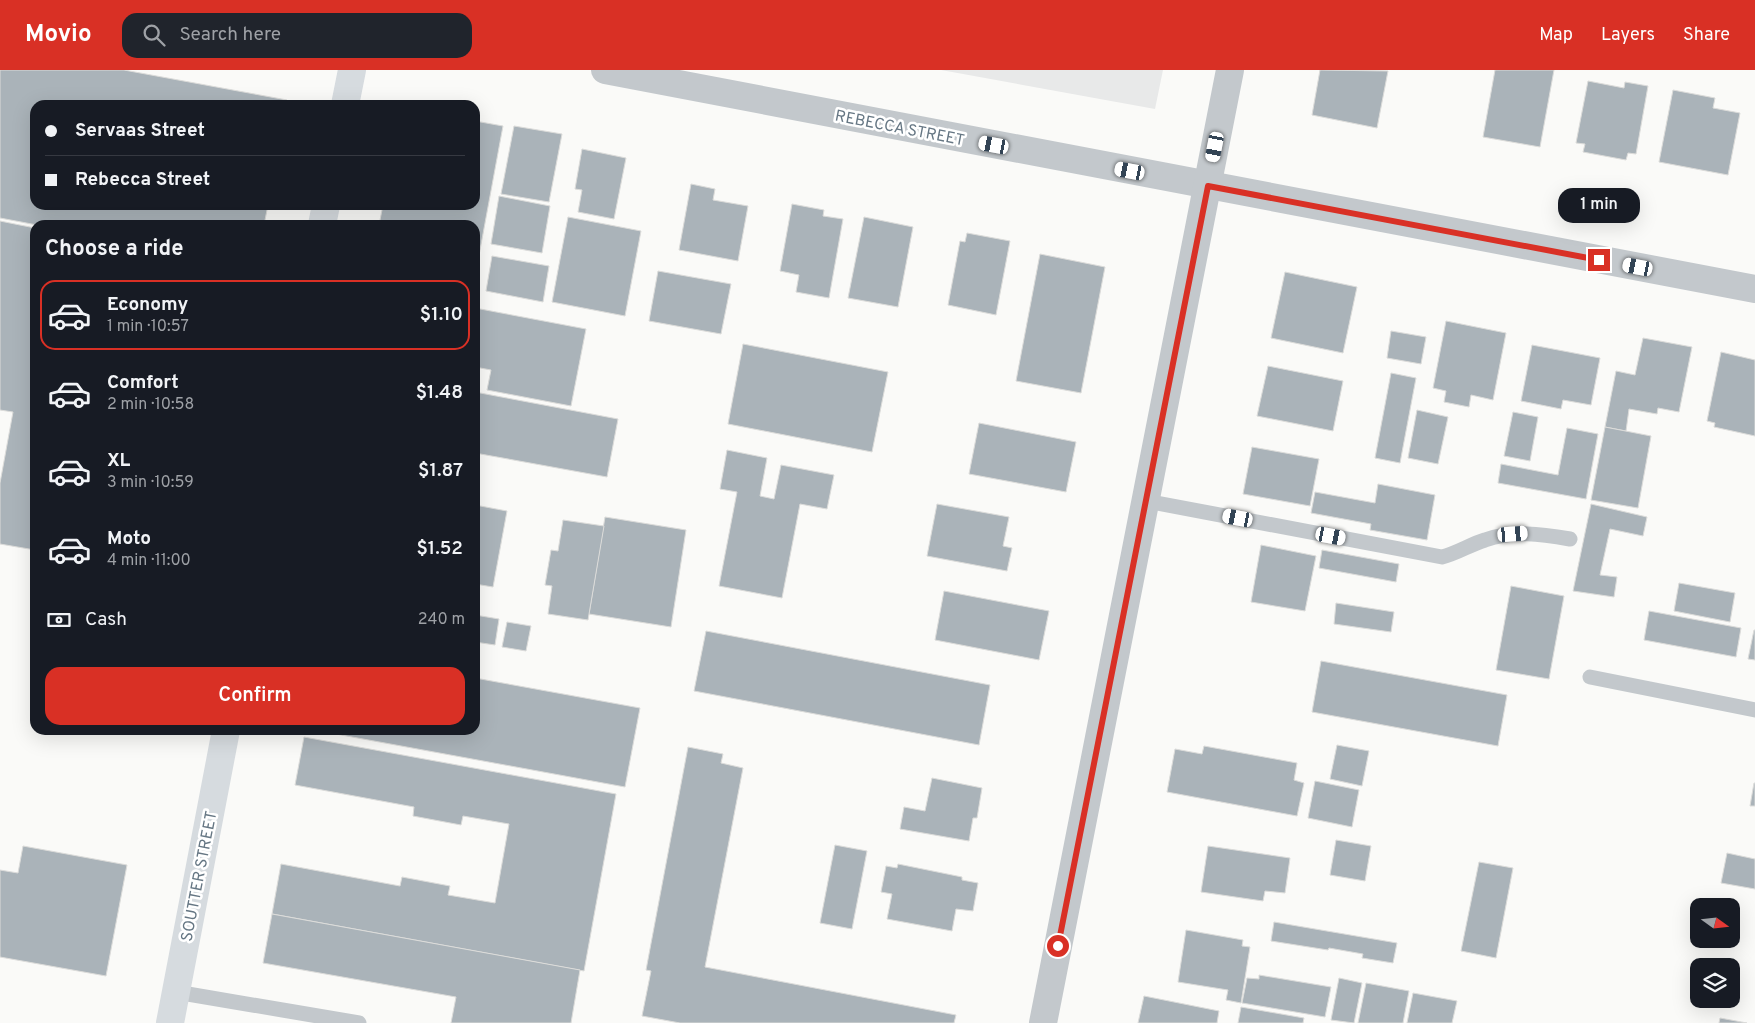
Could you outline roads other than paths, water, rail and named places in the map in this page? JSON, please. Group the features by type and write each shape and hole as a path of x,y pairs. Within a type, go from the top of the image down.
{"main road":[{"path":"346,100 352,70"},
{"name":"SOUTTER STREET","path":"170,1023 225,735"}],"street":[{"name":"REBECCA STREET","path":"605,70 1755,289"},
{"path":"1043,1023 1230,70"}],"lane":[{"path":"1146,501 1442,557 1458,553 1468,546 1502,535 1525,533 1570,539"},
{"path":"1590,677 1755,710"},
{"path":"176,992 359,1023"}]}
